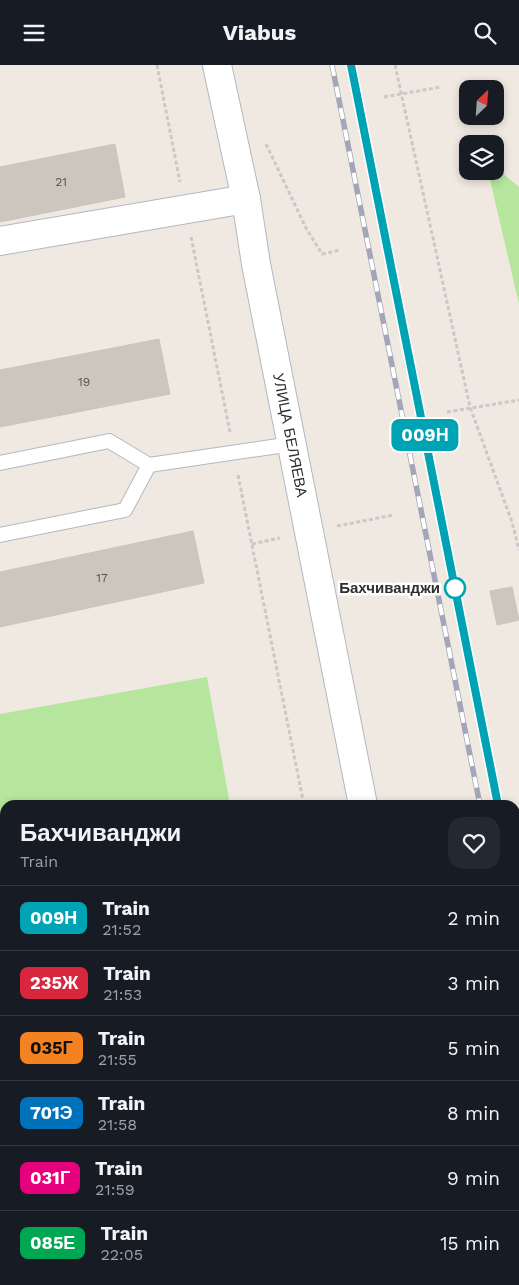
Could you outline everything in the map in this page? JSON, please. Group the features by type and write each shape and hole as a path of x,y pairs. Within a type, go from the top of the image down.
{"street":[{"name":"УЛИЦА БЕЛЯЕВА","path":"217,65 246,199 256,264 362,800"},
{"path":"0,241 246,199"}],"lane":[{"path":"0,463 109,441 149,465 292,444"},
{"path":"0,535 125,510 149,465"}],"path":[{"path":"395,65 470,407 512,522 519,550"},
{"path":"384,97 441,87"},
{"path":"262,136 306,228 322,254 340,250"},
{"path":"448,412 519,400"},
{"path":"370,519 393,515"}],"green space":[{"path":"504,174 519,187 519,304 490,180 504,180"},
{"path":"207,677 229,800 0,800 0,714"}],"building":[{"path":"115,144 125,197 0,222 0,167"},
{"path":"159,339 170,394 0,427 0,370"},
{"path":"193,531 204,583 0,627 0,572"},
{"path":"512,587 519,620 497,625 490,591"}],"railway":[{"path":"332,65 479,800"},
{"path":"351,65 497,800"}],"train":[{"name":"009Н","path":"351,65 497,800"}],"place":[{"name":"Бахчиванджи","path":"455,588"}]}
